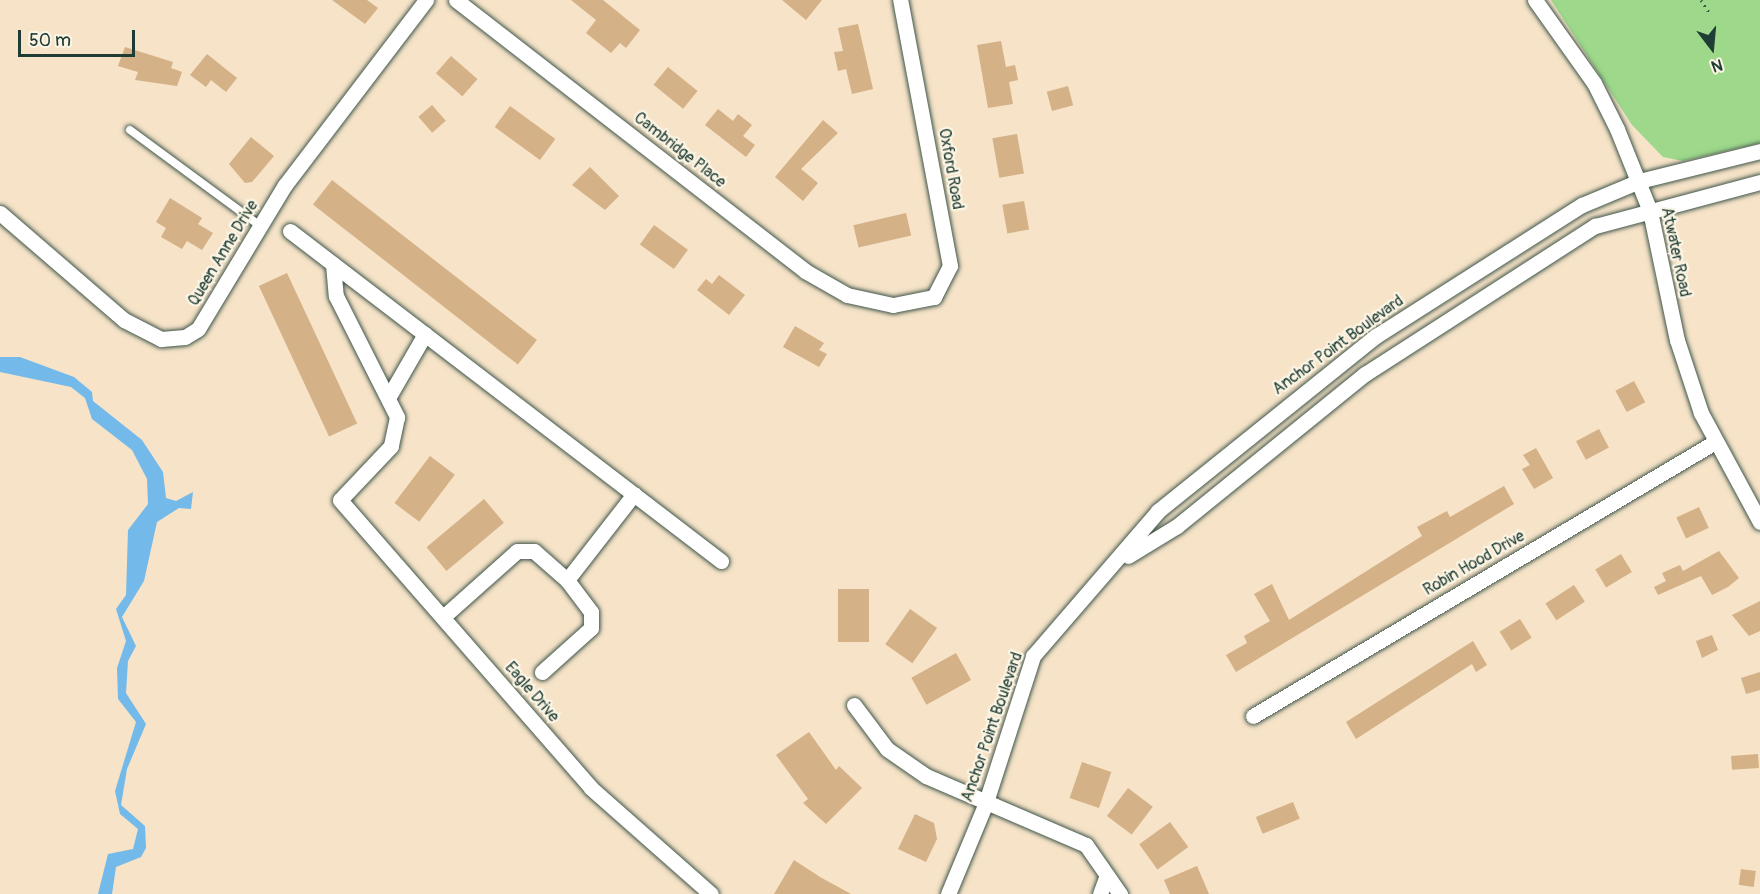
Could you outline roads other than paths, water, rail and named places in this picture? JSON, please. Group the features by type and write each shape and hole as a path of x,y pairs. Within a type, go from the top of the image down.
{"street":[{"name":"Queen Anne Drive","path":"0,213 124,320 160,339 185,337 198,329 259,225 426,0"},
{"name":"Cambridge Place","path":"456,0 805,271 847,295 893,305"},
{"name":"Oxford Road","path":"893,305 934,297 950,266 900,0"},
{"name":"Atwater Road","path":"1535,0 1594,83 1639,182 1650,210 1677,340 1715,442 1760,522"},
{"name":"Anchor Point Boulevard","path":"948,894 986,806 1033,656 1076,602 1120,561 1158,511 1352,354 1582,205 1639,182 1760,151"},
{"name":"Anchor Point Boulevard","path":"1120,561 1177,526 1396,353 1594,226 1760,182"},
{"path":"290,231 721,561"},
{"path":"333,264 336,296 388,398"},
{"path":"388,398 425,334"},
{"name":"Eagle Drive","path":"388,398 397,417 391,446 340,500 591,788 711,894"},
{"name":"Robin Hood Drive","path":"1253,716 1715,442"},
{"path":"567,580 634,494"},
{"path":"443,617 517,551 534,552 567,580 591,612 591,628 542,672"},
{"path":"854,705 886,748 986,806 1086,845 1120,894"},
{"path":"1100,894 1107,875"}],"lane":[{"path":"130,130 259,225"}],"water":[{"path":"0,357 20,357 74,377 92,392 93,401 142,440 163,472 166,498 176,501 193,492 191,509 179,508 157,522 144,581 122,617 136,646 128,661 126,693 146,724 127,769 121,805 145,826 146,848 141,857 116,867 112,894 98,894 108,854 133,849 138,829 120,814 115,791 136,722 118,699 117,668 126,641 116,609 126,595 128,530 148,504 147,479 132,450 92,419 85,398 71,387 0,372"}]}
